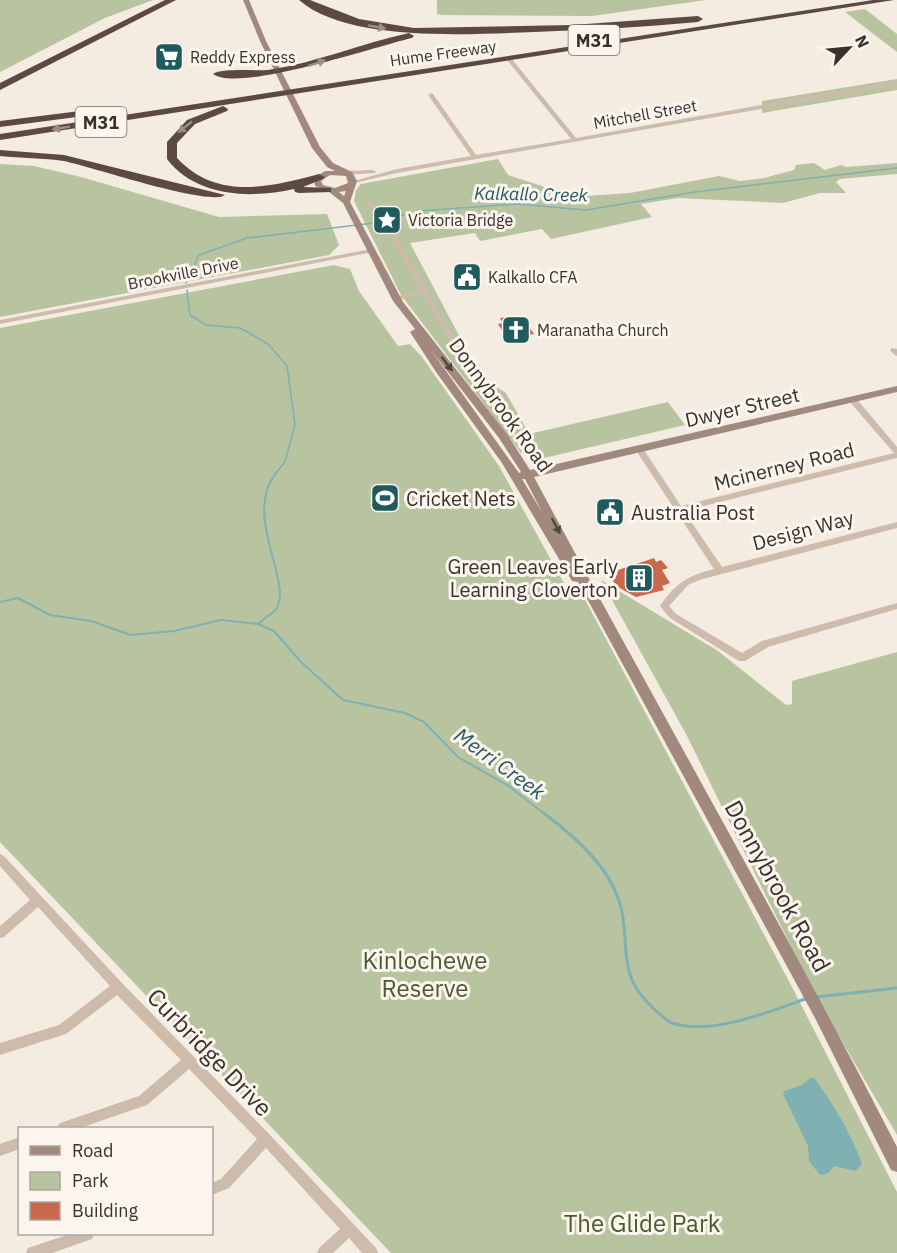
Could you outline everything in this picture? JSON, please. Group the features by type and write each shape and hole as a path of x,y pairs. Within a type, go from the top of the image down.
{"highway":[{"path":"0,87 172,0"},
{"path":"303,0 331,15 376,27 458,32"},
{"path":"218,74 255,75 282,72 381,41 458,32 661,23 855,0"},
{"name":"Hume Freeway","path":"0,137 202,102 855,0"},
{"name":"Hume Freeway","path":"0,124 202,102 509,59 890,0"},
{"path":"77,47 128,24 155,22"},
{"path":"320,177 300,185 274,189 223,188 186,174 172,159 170,147 182,128 218,111 410,73"},
{"path":"0,153 80,161 205,194 243,196 287,190 329,190"}],"main road":[{"path":"247,0 316,148 328,163 353,179 346,202"},
{"path":"255,0 273,60"},
{"path":"316,148 320,177 328,172 344,173"},
{"name":"Donnybrook Road","path":"320,177 317,183 346,202 397,299 503,436 561,555 612,634 820,1012 897,1162"},
{"path":"329,190 343,189 352,184"},
{"name":"Dwyer Street","path":"522,472 595,459 897,389"}],"street":[{"path":"509,59 575,140"},
{"name":"Mitchell Street","path":"352,184 397,171 897,83"},
{"path":"431,95 474,157"},
{"name":"Mitchell Street","path":"344,173 397,171"},
{"name":"Donnybrook Road","path":"369,203 383,217 460,355 471,366"},
{"name":"Brookville Drive","path":"0,322 371,251"},
{"path":"397,299 425,292"},
{"path":"852,399 897,453"},
{"path":"639,449 719,570"},
{"name":"Mcinerney Road","path":"679,509 897,453"},
{"name":"Design Way","path":"897,525 719,570 685,583 664,606 668,613 742,658 765,644 897,606"},
{"name":"Curbridge Drive","path":"0,859 118,987 267,1139 371,1253"},
{"path":"0,933 37,901"},
{"path":"0,1049 62,1030 118,987"},
{"path":"66,1127 143,1101 189,1060"},
{"path":"213,1189 225,1184 267,1139"},
{"path":"0,1150 18,1144"},
{"path":"324,1253 348,1230"},
{"path":"33,1253 82,1235"}],"green space":[{"path":"0,0 153,0 105,18 0,72"},
{"path":"437,0 706,0 592,16 442,15 437,14"},
{"path":"865,9 897,34 897,52 845,12"},
{"path":"897,79 897,90 762,113 762,101"},
{"path":"498,159 508,175 542,186 551,193 572,197 630,193 719,176 740,181 764,178 794,170 796,165 814,163 825,170 841,165 846,167 897,163 897,174 840,179 836,182 846,193 820,193 783,203 678,198 641,204 652,217 551,239 542,229 480,241 475,233 410,243 481,377 506,393 529,434 668,402 685,425 544,458 521,453 401,295 354,201 356,190 361,184"},
{"path":"0,164 34,166 81,177 219,217 327,214 339,245 329,255 0,317"},
{"name":"Kinlochewe Reserve","path":"334,265 350,269 359,291 398,346 410,344 422,357 499,466 571,596 582,594 791,985 897,1192 897,1253 391,1253 0,842 0,328"},
{"path":"601,580 718,651 786,705 792,704 792,681 897,652 897,1135 816,997 686,734"}],"water":[{"path":"810,1078 814,1078 828,1098 852,1141 862,1163 854,1171 835,1166 827,1174 820,1175 809,1161 808,1146 783,1094 784,1091 802,1085"}],"building":[{"name":"Maranatha Church","path":"513,316 519,326 527,324 534,334 507,338 498,324 503,323 500,318"},
{"name":"Green Leaves Early Learning Cloverton","path":"654,558 656,562 661,560 668,568 662,570 670,583 662,586 664,590 636,597 616,586 609,573"}],"waterway":[{"name":"Kalkallo Creek","path":"186,283 199,255 247,238 374,223 418,211 517,204 586,210 695,192 897,168"},
{"name":"Kalkallo Creek","path":"187,290 190,315 206,325 240,328 268,344 287,366 295,424 285,462 275,474"},
{"name":"Kalkallo Creek","path":"258,624 276,609 280,597 264,509 267,490 276,473"},
{"name":"Merri Creek","path":"0,602 18,598 50,615 91,621 131,635 174,631 221,620 258,624"},
{"name":"Merri Creek","path":"258,624 274,631 301,662 343,700 405,713 424,722 458,757 510,787 547,816"},
{"name":"Merri Creek","path":"545,814 590,853 608,877 620,904 627,961 632,980 643,997 666,1020 687,1026 721,1025 757,1016 805,999"},
{"name":"Merri Creek","path":"816,997 897,988"}],"place":[{"name":"Reddy Express","path":"169,57"},
{"name":"Victoria Bridge","path":"387,220"},
{"name":"Kalkallo CFA","path":"467,277"},
{"name":"Maranatha Church","path":"516,330"},
{"name":"Cricket Nets","path":"385,498"},
{"name":"Australia Post","path":"610,512"},
{"name":"Green Leaves Early Learning Cloverton","path":"639,578"}],"park label":[{"name":"The Glide Park","path":"642,1223"}]}
